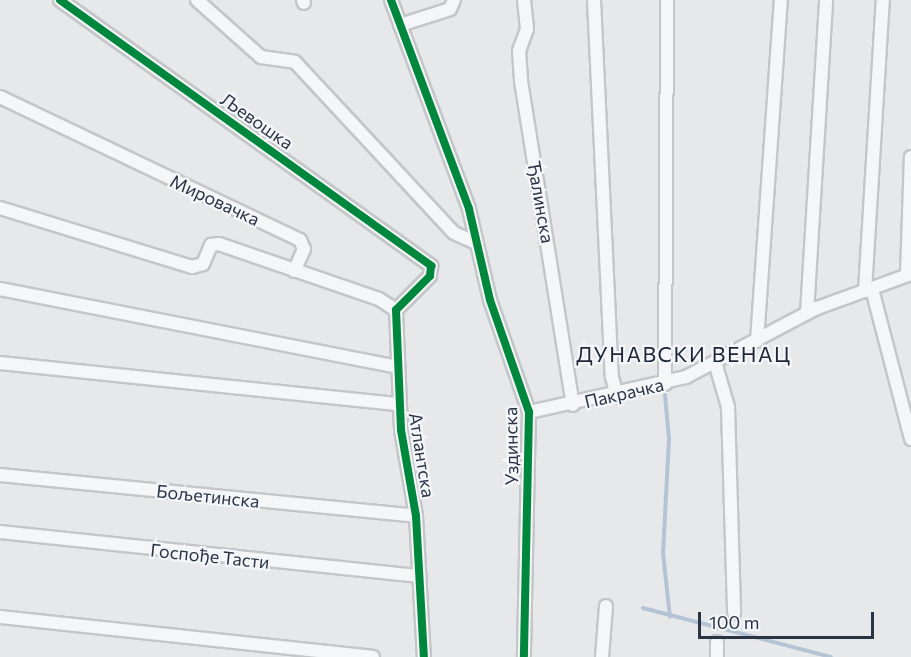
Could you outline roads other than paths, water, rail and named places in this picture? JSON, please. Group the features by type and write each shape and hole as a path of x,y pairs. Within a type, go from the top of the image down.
{"street":[{"name":"Љевошка","path":"60,0 374,222 432,271 396,310"},
{"path":"197,0 261,57 295,62 454,233 474,242"},
{"name":"Уздинска","path":"391,0 469,209 474,242 529,412 524,657"},
{"path":"400,25 450,9 454,0"},
{"name":"Ђалинска","path":"524,0 527,29 520,47 521,81 573,405"},
{"path":"594,0 612,377 617,396"},
{"path":"665,384 667,0"},
{"path":"757,341 781,0"},
{"path":"807,313 826,0"},
{"path":"883,0 868,290 911,439"},
{"name":"Мировачка","path":"0,97 300,240 304,249 294,271"},
{"path":"909,275 911,157"},
{"path":"0,208 192,267 202,264 214,243 379,299 396,310"},
{"name":"Пакрачка","path":"529,412 617,396 665,384 716,362 807,313 909,275"},
{"path":"0,289 397,367"},
{"name":"Атлантска","path":"396,310 399,404 416,516 424,657"},
{"path":"716,362 728,407 734,613"},
{"path":"0,363 399,404"},
{"name":"Бољетинска","path":"0,475 416,516"},
{"name":"Госпође Тасти","path":"0,532 420,576"},
{"path":"602,657 606,606"},
{"path":"0,617 373,657"},
{"path":"717,642 717,657"}],"waterway":[{"path":"665,395 669,439 663,553 670,617"},
{"path":"643,608 831,657"}],"district":[{"name":"ДУНАВСКИ ВЕНАЦ","path":"684,354"}]}
